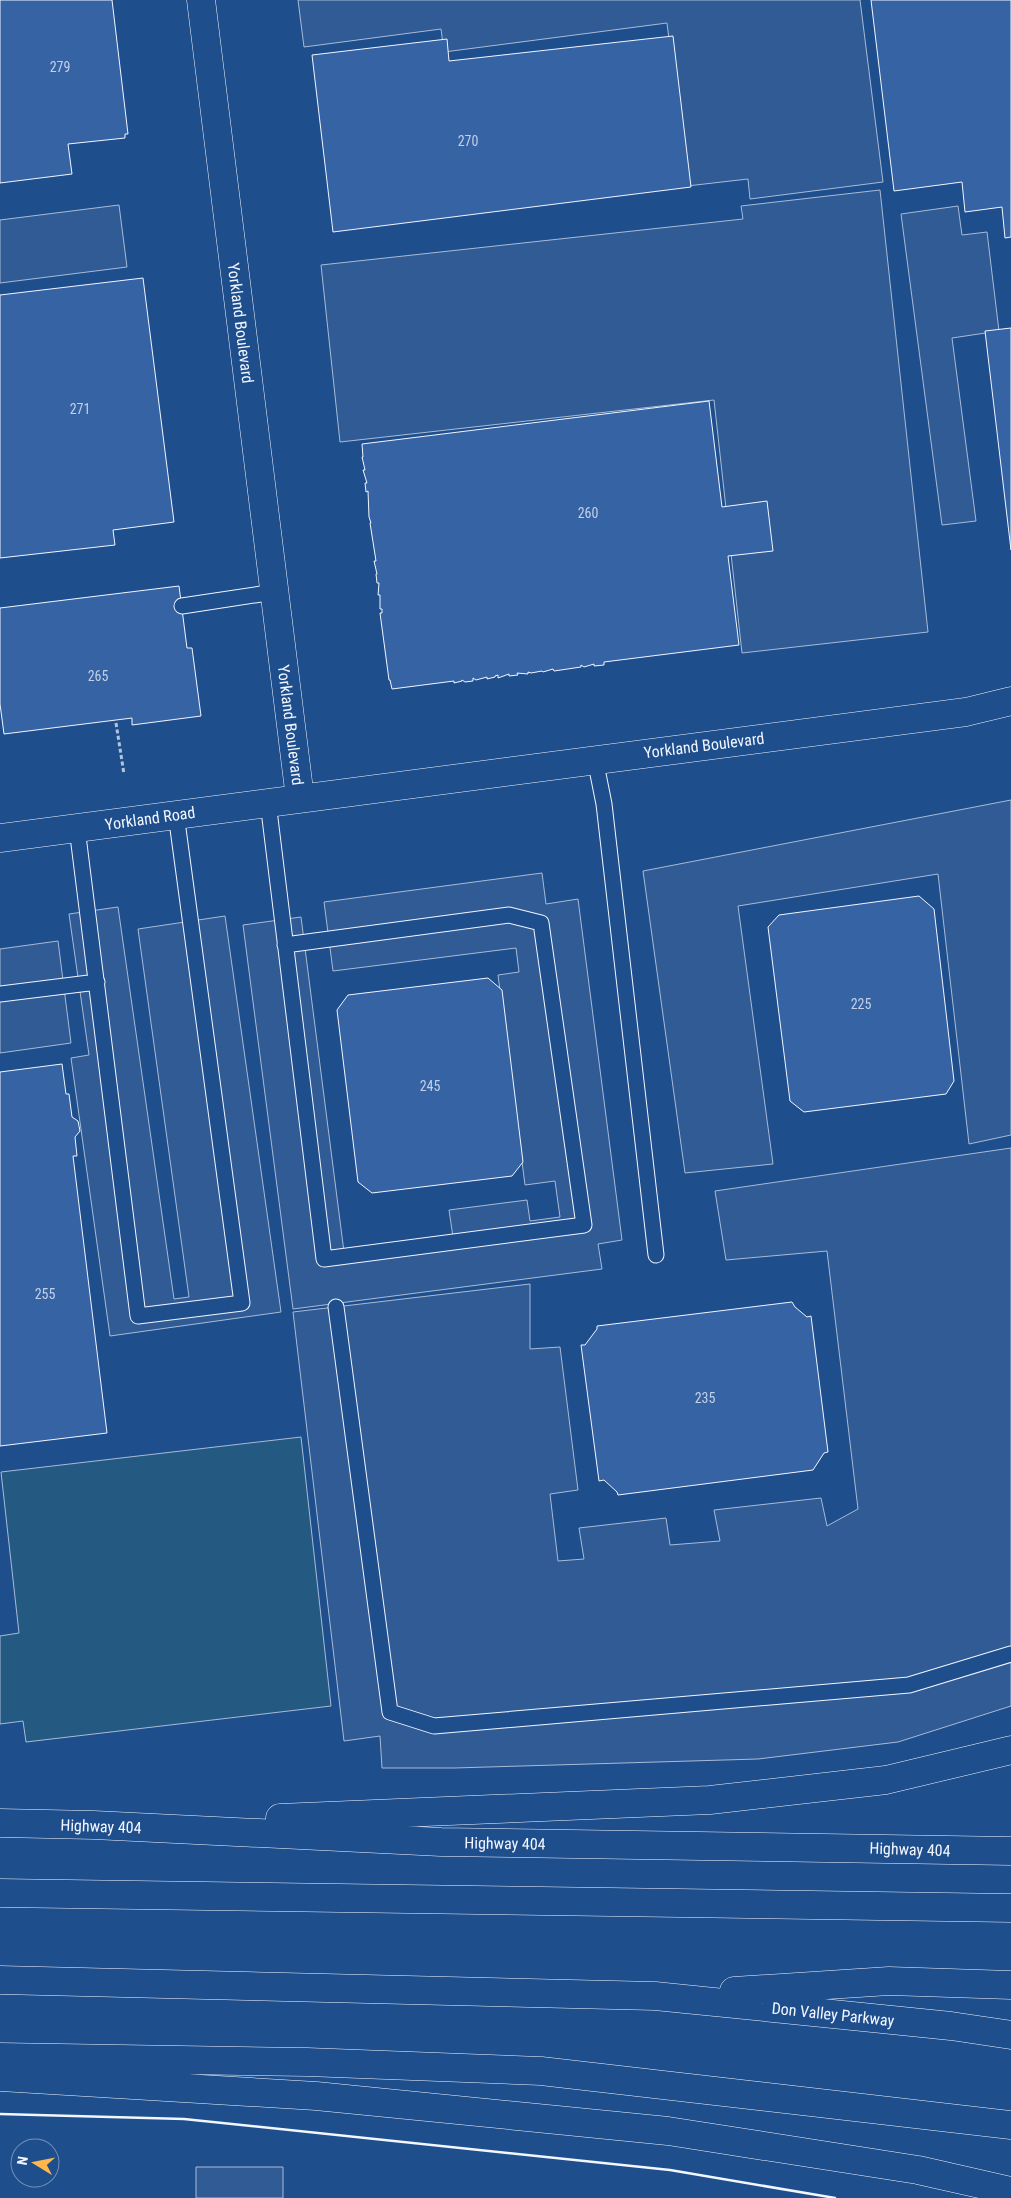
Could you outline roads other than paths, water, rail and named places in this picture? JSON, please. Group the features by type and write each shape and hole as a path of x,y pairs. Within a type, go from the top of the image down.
{"main road":[{"name":"Yorkland Boulevard","path":"201,0 300,798 966,712 1011,701"},
{"name":"Yorkland Road","path":"0,838 300,798"},
{"path":"94,1824 710,1800 886,1780 1011,1750"},
{"name":"Highway 404","path":"0,1823 94,1824 441,1842 881,1848 1011,1852"},
{"path":"0,1893 1011,1908"},
{"path":"0,1980 655,1996 890,1981 1011,1985"},
{"name":"Don Valley Parkway","path":"655,1996 951,2026 1011,2035"},
{"path":"0,2057 307,2062 541,2071 1011,2125"},
{"path":"0,2077 316,2096 668,2130 918,2170 1011,2192"},
{"path":"916,2114 1011,2136"}],"lane":[{"path":"182,606 274,592"},
{"path":"595,759 603,796 656,1255"},
{"path":"268,802 285,945 324,1259 584,1225 541,923 509,915 285,945"},
{"path":"77,828 138,1316 242,1303 176,814"},
{"path":"0,994 96,982"},
{"path":"336,1307 390,1712 434,1726 909,1685 1011,1654"}]}
